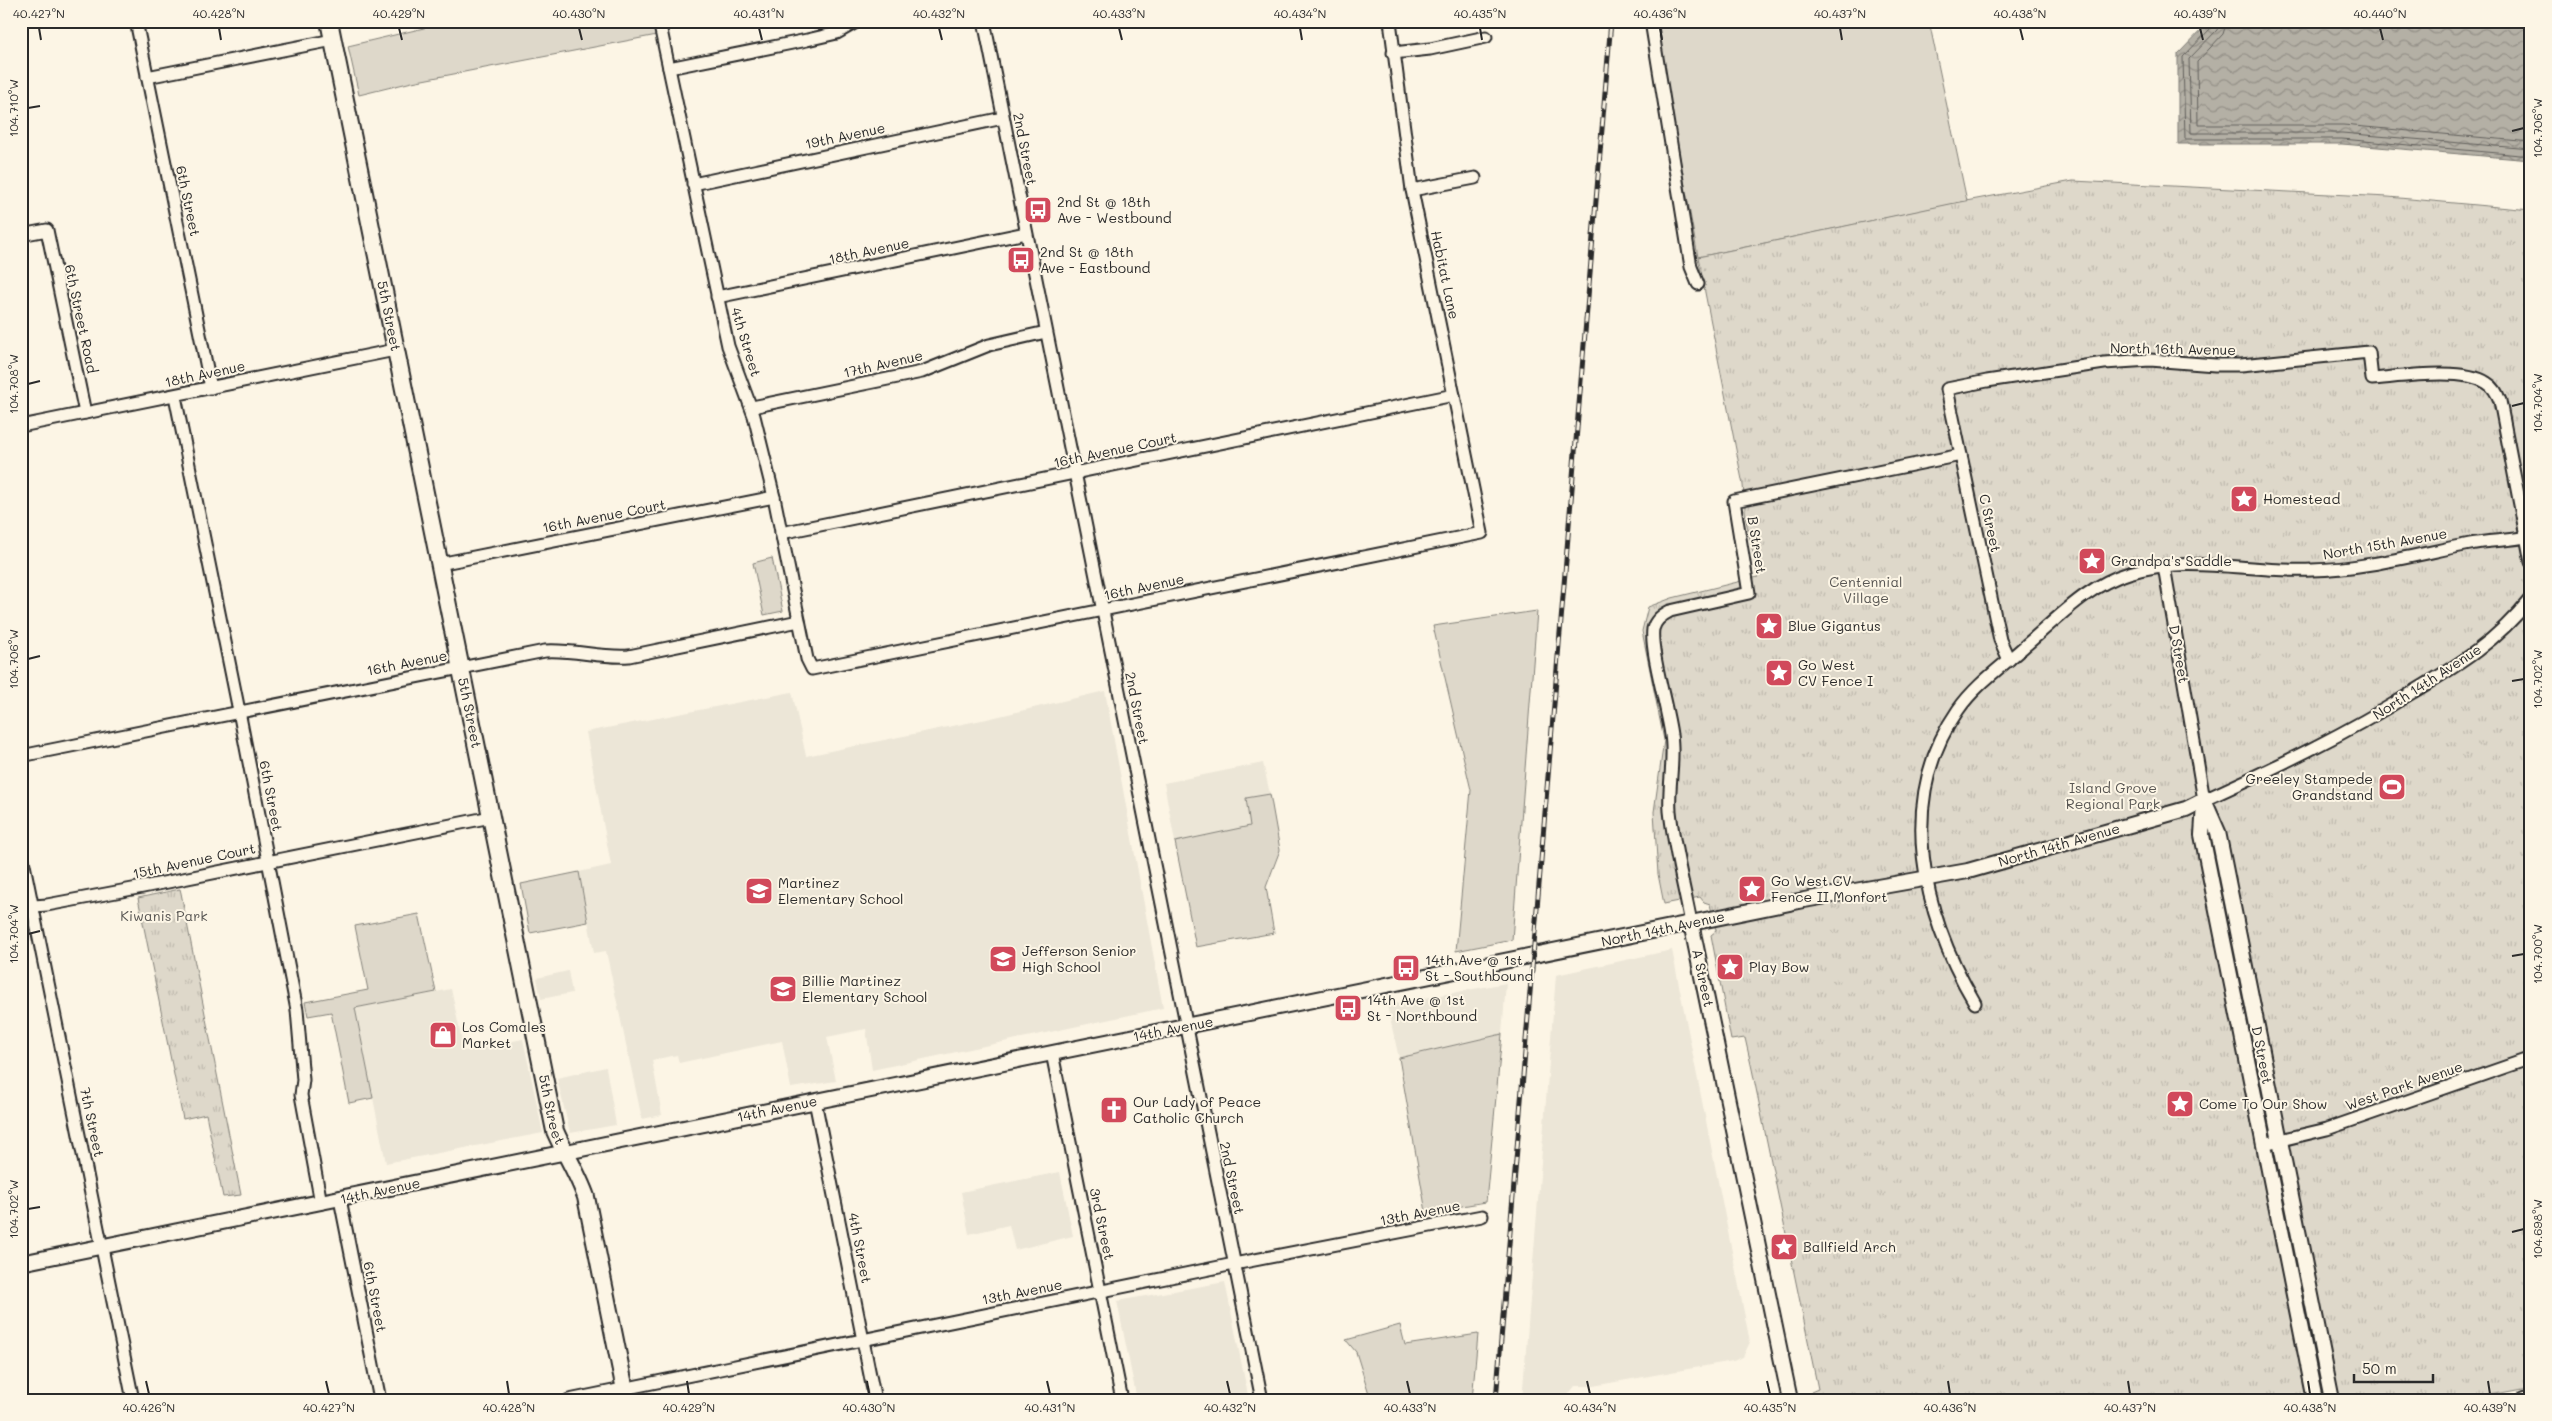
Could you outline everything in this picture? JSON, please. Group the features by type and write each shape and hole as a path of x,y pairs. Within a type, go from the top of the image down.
{"main road":[{"name":"5th Street","path":"329,21 555,1130 564,1153 579,1178 586,1197 626,1394"},
{"path":"2522,1400 2531,1398"}],"street":[{"name":"6th Street","path":"136,21 211,388"},
{"name":"4th Street","path":"659,21 728,346 752,407 774,497 807,659 812,669"},
{"path":"669,68 822,37 837,33 858,21"},
{"name":"2nd Street","path":"984,21 1262,1400"},
{"name":"Habitat Lane","path":"1390,21 1412,190 1482,533"},
{"path":"1652,21 1691,267 1698,284"},
{"path":"1393,53 1430,49 1486,37"},
{"path":"147,77 333,40"},
{"name":"19th Avenue","path":"693,184 1003,118"},
{"path":"1412,190 1475,178"},
{"name":"6th Street Road","path":"21,235 47,230 85,413"},
{"name":"18th Avenue","path":"717,297 1026,233"},
{"name":"17th Avenue","path":"752,407 922,372 988,345 1046,332"},
{"name":"18th Avenue","path":"21,426 395,350"},
{"name":"North 16th Avenue","path":"1947,389 2104,362 2150,360 2241,365 2369,352 2372,379 2437,374 2471,377 2485,381 2494,389 2500,401 2529,536"},
{"name":"C Street","path":"1947,389 2000,640 2009,660"},
{"name":"16th Avenue Court","path":"781,533 1454,395"},
{"name":"6th Street","path":"175,396 240,711 297,1010 303,1080 301,1095 321,1203"},
{"name":"B Street","path":"1749,593 1734,501 1961,455"},
{"name":"16th Avenue Court","path":"439,564 774,497"},
{"name":"16th Avenue","path":"812,669 1482,533"},
{"path":"2529,536 2531,562"},
{"name":"North 15th Avenue","path":"2009,660 2094,588 2131,572 2189,563 2310,571 2347,568 2490,540 2529,536"},
{"name":"D Street","path":"2164,566 2204,800 2202,835 2315,1400"},
{"name":"A Street","path":"1749,593 1670,611 1663,614 1655,624 1653,632 1672,735 1673,761 1670,808 1673,834 1790,1400"},
{"name":"North 14th Avenue","path":"1532,956 1691,923 1805,903 1926,876 1968,871 2186,809 2326,744 2466,660 2511,623 2531,598"},
{"name":"16th Avenue","path":"21,756 460,667 562,650 613,657 629,656 799,621"},
{"path":"1975,1003 1958,976 1944,942 1926,876 1920,836 1928,779 1945,729 1973,691 2009,660"},
{"name":"D Street","path":"2204,800 2218,832 2283,1140 2332,1400"},
{"name":"15th Avenue Court","path":"27,906 47,905 268,861 285,860 491,817"},
{"name":"7th Street","path":"21,850 27,906 102,1247 133,1400"},
{"name":"14th Avenue","path":"21,1263 1532,956"},
{"name":"3rd Street","path":"1052,1053 1122,1400"},
{"name":"West Park Avenue","path":"2264,1144 2327,1130 2531,1058"},
{"name":"4th Street","path":"815,1101 875,1400"},
{"name":"6th Street","path":"340,1199 380,1400"},
{"name":"13th Avenue","path":"569,1400 626,1394 863,1340 1234,1264 1482,1216"}],"shaded area":[{"name":"Martinez Elementary School","path":"1105,691 1163,1008 872,1070 866,1029 827,1037 836,1081 791,1088 782,1041 679,1063 677,1055 652,1060 662,1115 642,1119 606,951 594,953 579,872 611,865 586,732 792,692 806,756 987,719"},
{"path":"1263,763 1270,794 1246,798 1251,826 1175,842 1164,783"},
{"path":"1672,950 1750,1342 1743,1357 1733,1361 1593,1386 1575,1386 1564,1400 1522,1400 1556,975"},
{"path":"568,971 572,993 541,999 537,978"},
{"path":"1506,983 1502,1034 1399,1058 1387,1005"},
{"path":"451,989 464,1051 523,1039 543,1133 386,1163 355,1008"},
{"path":"606,1067 616,1125 570,1133 557,1078"},
{"path":"1060,1172 1073,1236 1015,1250 1009,1225 969,1234 961,1192"},
{"path":"1225,1282 1249,1400 1137,1400 1117,1301"}],"green space":[{"path":"445,21 654,21 657,35 412,82 359,95 348,46 445,23"},
{"path":"1655,21 1929,21 1967,201 1698,257"},
{"name":"Island Grove Regional Park","path":"2073,181 2388,197 2531,210 2531,1387 2464,1400 1813,1400 1811,1392 1818,1389 1752,1069 1745,1038 1731,1040 1711,935 1716,931 1710,904 1704,902 1700,897 1664,904 1658,874 1654,812 1664,740 1642,631 1648,607 1672,598 1758,577 1746,520 1743,485 1698,257 1950,204"},
{"path":"772,558 783,611 764,615 753,563"},
{"path":"1537,611 1512,940 1456,951 1471,790 1433,626"},
{"path":"1270,794 1280,850 1266,887 1274,933 1196,947 1175,842 1250,826 1246,798"},
{"path":"579,872 588,922 530,933 521,884"},
{"name":"Kiwanis Park","path":"180,889 241,1195 223,1197 206,1114 183,1119 138,898"},
{"path":"419,914 436,992 355,1008 373,1098 349,1103 331,1012 308,1016 305,1002 368,990 355,926"},
{"path":"1502,1034 1486,1202 1426,1212 1399,1058"},
{"path":"1400,1325 1405,1345 1478,1334 1472,1400 1371,1400 1356,1352 1346,1340"}],"water":[{"path":"2210,21 2531,21 2531,160 2342,144 2178,144 2178,54"}],"railway":[{"path":"1496,1400 1611,21"}],"place":[{"name":"2nd St @ 18th Ave - Westbound","path":"1038,210"},
{"name":"2nd St @ 18th Ave - Eastbound","path":"1021,260"},
{"name":"Homestead","path":"2244,499"},
{"name":"Grandpa's Saddle","path":"2092,561"},
{"name":"Blue Gigantus","path":"1769,626"},
{"name":"Go West CV Fence I","path":"1779,673"},
{"name":"Greeley Stampede Grandstand","path":"2392,787"},
{"name":"Go West CV Fence II Monfort","path":"1752,889"},
{"name":"Martinez Elementary School","path":"759,891"},
{"name":"Jefferson Senior High School","path":"1003,959"},
{"name":"Play Bow","path":"1730,967"},
{"name":"14th Ave @ 1st St - Southbound","path":"1406,968"},
{"name":"Billie Martinez Elementary School","path":"783,989"},
{"name":"14th Ave @ 1st St - Northbound","path":"1348,1008"},
{"name":"Los Comales Market","path":"443,1035"},
{"name":"Come To Our Show","path":"2180,1104"},
{"name":"Our Lady of Peace Catholic Church","path":"1114,1110"},
{"name":"Ballfield Arch","path":"1784,1247"}],"park label":[{"name":"Centennial Village","path":"1866,590"}]}
